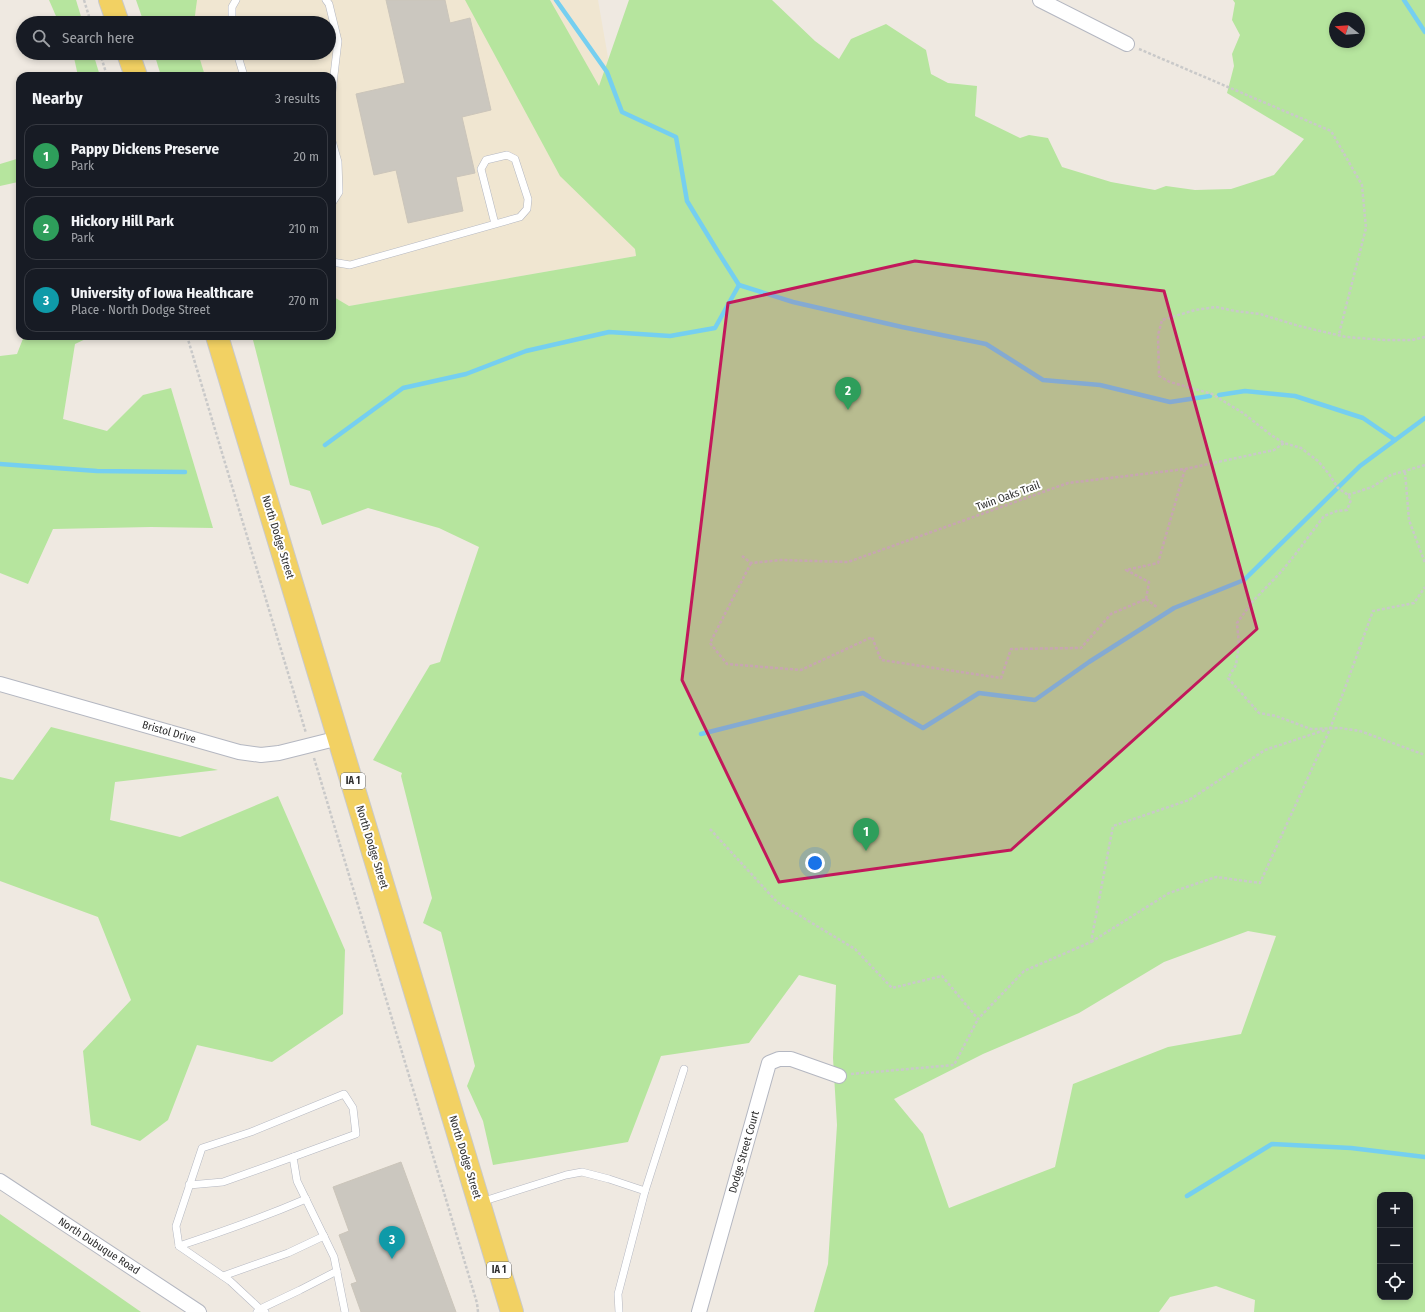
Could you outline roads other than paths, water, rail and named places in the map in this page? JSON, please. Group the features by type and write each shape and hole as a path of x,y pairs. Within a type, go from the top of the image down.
{"main road":[{"path":"110,0 116,16"},
{"path":"130,60 135,72"},
{"name":"North Dodge Street","path":"218,340 512,1312"}],"street":[{"path":"1040,0 1127,44"},
{"name":"Bristol Drive","path":"0,684 239,752 261,755 279,753 339,738"},
{"name":"Dodge Street Court","path":"699,1312 769,1063 779,1059 791,1059 839,1076"},
{"name":"North Dubuque Road","path":"0,1181 199,1312"}],"lane":[{"path":"232,16 232,6 236,0"},
{"path":"326,0 329,4 332,16"},
{"path":"336,33 338,41 336,58"},
{"path":"239,60 243,72"},
{"path":"334,72 336,60"},
{"path":"336,263 350,265 520,217 526,209 528,199 515,159 507,154 486,160 481,169 495,224"},
{"path":"336,155 338,162 339,192 336,197"},
{"path":"619,1312 618,1294 645,1191 684,1070"},
{"path":"189,1185 223,1182 356,1134 353,1108 344,1094 251,1132 202,1148 189,1185 176,1226 179,1246 230,1281 261,1311 336,1271"},
{"path":"293,1157 297,1180 334,1257 345,1312"},
{"path":"479,1203 566,1175 582,1172 645,1191"},
{"path":"179,1246 255,1220 306,1199"},
{"path":"223,1276 288,1253 324,1236"}],"waterway":[{"path":"556,0 607,72 622,112 676,137 687,201 739,285 793,302 902,327 986,344 1043,380 1100,385 1170,402 1210,396"},
{"path":"1404,0 1425,32"},
{"path":"325,445 403,388 466,374 526,351 609,332 670,336 715,328 739,285"},
{"path":"1219,395 1245,391 1295,396 1363,418 1395,440"},
{"path":"701,734 863,693 923,728 979,693 1035,700 1089,662 1174,608 1244,580 1360,466 1425,418"},
{"path":"0,464 97,471 185,472"},
{"path":"1187,1196 1272,1144 1351,1148 1425,1157"}],"place":[{"name":"Hickory Hill Park","path":"848,410"},
{"name":"Pappy Dickens Preserve","path":"866,851"},
{"name":"University of Iowa Healthcare","path":"392,1259"}]}
